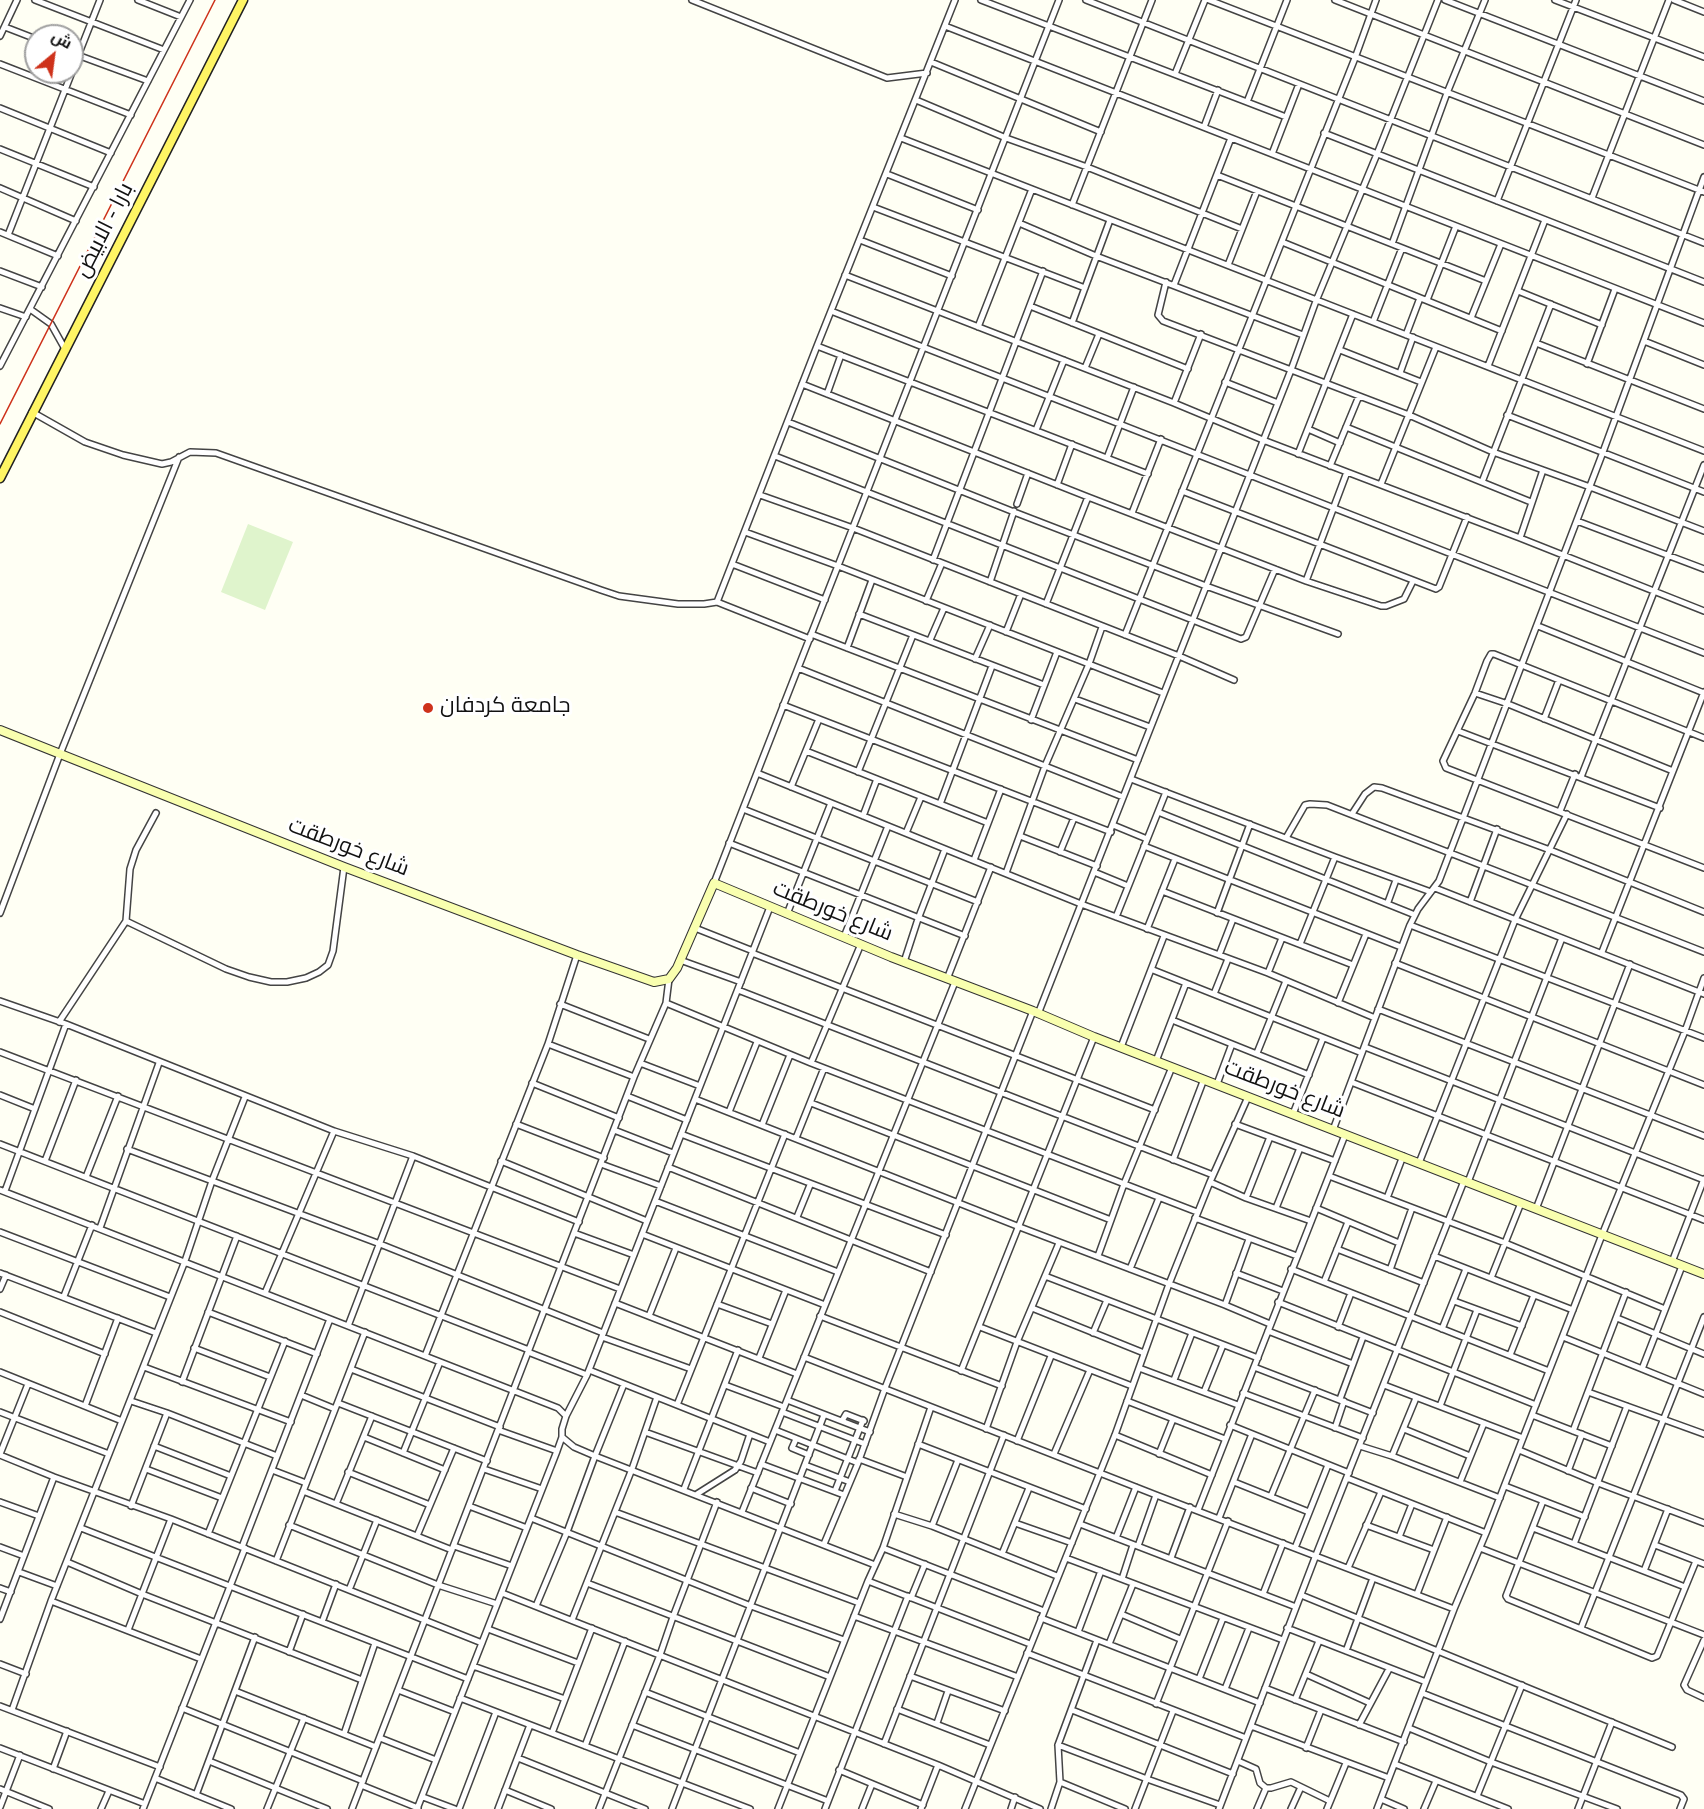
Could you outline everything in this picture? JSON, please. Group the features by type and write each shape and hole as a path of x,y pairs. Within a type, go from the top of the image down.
{"main road":[{"name":"بارا - الابيض","path":"0,478 243,0"}],"street":[{"path":"17,0 2,32 24,37"},
{"path":"35,0 164,50"},
{"path":"84,36 100,0"},
{"path":"138,0 181,17"},
{"path":"0,366 190,0"},
{"path":"692,0 888,78 927,73"},
{"path":"717,602 956,0"},
{"path":"981,0 1286,117"},
{"path":"352,1809 634,1077 666,1003 669,979 695,928 714,883 993,174 1059,0"},
{"path":"1086,0 1704,243"},
{"path":"1072,205 1152,0"},
{"path":"1175,74 1204,0"},
{"path":"1209,0 1702,191"},
{"path":"1247,102 1287,0"},
{"path":"1335,0 1704,145"},
{"path":"1125,635 1376,0"},
{"path":"824,1544 866,1444 885,1388 959,1203 999,1093 1111,832 1316,301 1363,190 1438,0"},
{"path":"1445,0 1704,101"},
{"path":"1392,244 1485,0"},
{"path":"1555,0 1704,57"},
{"path":"1497,201 1576,0"},
{"path":"1592,198 1669,0"},
{"path":"1674,0 1704,12"},
{"path":"945,26 1704,323"},
{"path":"84,58 148,81"},
{"path":"931,62 1101,132"},
{"path":"0,64 130,115"},
{"path":"8,235 67,84"},
{"path":"1272,154 1299,84"},
{"path":"1204,127 1218,90"},
{"path":"916,100 1006,138 1087,167 1242,229"},
{"path":"0,108 111,153"},
{"path":"1324,133 1704,282"},
{"path":"901,138 1704,451"},
{"path":"1174,285 1231,138"},
{"path":"0,149 94,187"},
{"path":"887,174 978,210"},
{"path":"1217,176 1486,281"},
{"path":"1333,1130 1410,925 1433,890 1508,704 1702,191 1704,177"},
{"path":"0,188 76,221"},
{"path":"978,327 1032,189"},
{"path":"1228,265 1257,191"},
{"path":"873,207 1085,288"},
{"path":"1072,323 1110,219"},
{"path":"1488,366 1545,220"},
{"path":"1019,222 1096,256 1303,335"},
{"path":"1427,300 1456,226"},
{"path":"0,232 58,256"},
{"path":"860,240 952,276"},
{"path":"1282,242 1502,331"},
{"path":"1471,318 1501,244"},
{"path":"1373,322 1402,248"},
{"path":"0,272 42,287"},
{"path":"933,560 1043,272"},
{"path":"845,275 1704,611"},
{"path":"1166,282 1158,315 1163,321 1409,415 1493,452 1704,531"},
{"path":"1587,364 1615,289"},
{"path":"1518,291 1602,324"},
{"path":"1406,334 1420,298"},
{"path":"1482,482 1551,304"},
{"path":"1030,306 1188,369"},
{"path":"0,308 26,317"},
{"path":"30,309 51,324 65,349"},
{"path":"831,311 1704,653"},
{"path":"1298,454 1353,314"},
{"path":"1086,368 1099,334"},
{"path":"1174,403 1201,334"},
{"path":"1400,373 1413,337"},
{"path":"1644,341 1704,366"},
{"path":"1536,343 1704,409"},
{"path":"817,346 1148,474"},
{"path":"1381,484 1436,346"},
{"path":"0,348 8,352"},
{"path":"1340,350 1421,382"},
{"path":"827,394 841,355"},
{"path":"1036,430 1064,360"},
{"path":"1225,382 1278,403"},
{"path":"802,384 1306,581 1385,607 1404,599 1413,581"},
{"path":"1107,458 1134,387"},
{"path":"1330,466 1359,396"},
{"path":"32,412 85,442 123,455 162,464 190,452 216,453 619,596 678,604 717,602 899,667 1061,732 1138,760"},
{"path":"1507,415 1704,492"},
{"path":"788,422 958,490 1015,509 1206,586 1338,634"},
{"path":"1346,427 1395,449 1531,502"},
{"path":"1308,429 1340,443"},
{"path":"1132,513 1161,439"},
{"path":"1057,484 1072,444"},
{"path":"775,456 866,494 1244,639 1275,569"},
{"path":"0,913 60,754 179,457"},
{"path":"1560,811 1596,740 1704,465"},
{"path":"1520,538 1543,470"},
{"path":"1306,581 1347,472"},
{"path":"990,582 1028,473"},
{"path":"1182,490 1436,590 1467,517"},
{"path":"760,495 853,528 1179,656 1234,680"},
{"path":"1047,604 1088,497"},
{"path":"1577,521 1704,569"},
{"path":"745,532 1163,693"},
{"path":"927,601 942,563"},
{"path":"732,564 825,600"},
{"path":"847,648 872,580"},
{"path":"1006,632 1021,594"},
{"path":"930,640 944,608"},
{"path":"859,614 1044,686"},
{"path":"975,659 990,626"},
{"path":"1538,626 1704,693 1602,952"},
{"path":"1006,873 1046,765 1075,699 1102,627"},
{"path":"858,772 913,635"},
{"path":"1031,720 1057,652"},
{"path":"1704,738 1491,654 1443,765 1704,868"},
{"path":"940,804 992,666"},
{"path":"798,668 1123,797"},
{"path":"1544,719 1559,680"},
{"path":"1475,693 1508,704 1674,771"},
{"path":"1075,699 1150,727"},
{"path":"783,705 1111,832"},
{"path":"791,787 819,719"},
{"name":"شارع خورطقت","path":"0,730 344,867 577,955 654,982 669,979"},
{"path":"1458,731 1660,808"},
{"path":"806,751 988,823"},
{"path":"757,773 1081,904 1268,973 1375,1018"},
{"path":"863,816 877,779"},
{"path":"1131,779 1396,880 1470,902 1602,952 1701,993"},
{"path":"1352,814 1365,794 1374,788 1382,788 1550,849 1704,912"},
{"path":"974,860 1001,789"},
{"path":"1116,916 1166,792"},
{"path":"906,833 921,797"},
{"path":"787,914 831,803"},
{"path":"1286,838 1305,805 1327,805 1704,952"},
{"path":"743,809 978,902"},
{"path":"1158,812 1388,902 1415,915"},
{"path":"156,813 136,850 130,869 126,921 63,1023 50,1070 3,1190 558,1408 566,1416"},
{"path":"1419,1163 1515,920 1530,885 1567,814"},
{"path":"1060,852 1074,818"},
{"path":"1217,913 1250,824"},
{"path":"1113,825 1147,839"},
{"path":"844,937 888,826"},
{"path":"1470,902 1497,829"},
{"path":"1020,836 1060,852 1128,886"},
{"path":"729,843 965,936"},
{"path":"1144,846 1401,947"},
{"path":"904,962 945,849"},
{"path":"1300,944 1335,857"},
{"path":"1147,929 1175,859"},
{"path":"126,921 226,969 249,977 271,982 287,982 306,978 328,965 333,951 344,867"},
{"path":"742,1512 923,1063 965,936 991,867"},
{"path":"1388,902 1396,880"},
{"name":"شارع خورطقت","path":"714,883 904,962 1704,1275"},
{"path":"1162,891 1353,965"},
{"path":"182,1708 290,1752 418,1809 557,1451 566,1416 588,1373 770,907"},
{"path":"1219,955 1233,919"},
{"path":"1410,925 1704,1038"},
{"path":"695,928 842,989 1155,1110"},
{"path":"1338,1003 1366,934"},
{"path":"1121,1047 1153,970 1164,936"},
{"path":"1268,973 1282,938"},
{"path":"1058,1745 1219,1807 1287,1628 1434,1256 1500,1099 1562,938"},
{"path":"811,1063 861,944"},
{"path":"425,1356 548,1044 577,955"},
{"path":"1214,994 1228,959"},
{"path":"680,960 741,982"},
{"path":"1395,963 1704,1085"},
{"path":"1536,1209 1630,964"},
{"path":"1153,970 1323,1038 1451,1080 1704,1180 1672,1262"},
{"path":"1377,1809 1602,1235 1701,993 1704,978"},
{"path":"1257,1053 1286,981"},
{"path":"1156,1061 1186,983"},
{"path":"738,990 1213,1175"},
{"path":"0,1001 63,1023 334,1131 413,1156 579,1222"},
{"path":"666,1003 757,1042 1159,1198 1249,1239 1297,1256"},
{"path":"560,1004 649,1039"},
{"path":"1378,1009 1704,1136"},
{"path":"1172,1020 1309,1075"},
{"path":"961,1371 1094,1037"},
{"path":"1293,1114 1323,1038"},
{"path":"729,1112 757,1042"},
{"path":"548,1044 634,1077"},
{"path":"1217,1084 1232,1044"},
{"path":"0,1052 143,1105 314,1174 620,1289"},
{"path":"762,1125 790,1055"},
{"path":"100,1228 159,1063"},
{"path":"640,1063 700,1086"},
{"path":"1098,1256 1124,1184 1172,1067"},
{"path":"796,1138 824,1068"},
{"path":"1173,1160 1204,1079"},
{"path":"45,1161 76,1080"},
{"path":"1351,1082 1704,1220"},
{"path":"532,1083 619,1118"},
{"path":"0,1095 35,1109"},
{"path":"86,1178 118,1096"},
{"path":"12,1710 51,1601 131,1401 245,1096"},
{"path":"627,1096 687,1120"},
{"path":"965,1809 1115,1435 1168,1284 1248,1097"},
{"path":"695,1099 1059,1243 1225,1305 1269,1328 1353,1364"},
{"path":"811,1102 1111,1220"},
{"path":"516,1124 604,1158"},
{"path":"1235,1124 1335,1161"},
{"path":"614,1130 673,1153"},
{"path":"265,1293 334,1131"},
{"path":"681,1134 946,1235"},
{"path":"677,1405 785,1134"},
{"path":"1198,1510 1345,1134"},
{"path":"1246,1198 1270,1137"},
{"path":"0,1143 364,1284 529,1351 624,1384 770,1442"},
{"path":"1276,1209 1300,1148"},
{"path":"127,1149 380,1244 691,1369"},
{"path":"348,1326 413,1156"},
{"path":"1387,1198 1403,1156"},
{"path":"501,1161 647,1221"},
{"path":"601,1164 661,1186"},
{"path":"668,1167 931,1272"},
{"path":"1329,1176 1505,1243 1665,1309"},
{"path":"1210,1182 1246,1198 1311,1221"},
{"path":"797,1217 810,1185"},
{"path":"1130,1269 1159,1198"},
{"path":"655,1202 838,1272"},
{"path":"1491,1278 1521,1203"},
{"path":"1316,1208 1399,1242"},
{"path":"1390,1270 1412,1208"},
{"path":"1324,1282 1348,1222"},
{"path":"64,1296 92,1225"},
{"path":"0,1232 76,1263 170,1297"},
{"path":"574,1233 634,1255"},
{"path":"642,1234 825,1305"},
{"path":"182,1382 237,1236"},
{"path":"1225,1305 1249,1239"},
{"path":"987,1429 1017,1342 1059,1243"},
{"path":"649,1316 676,1248"},
{"path":"1337,1249 1424,1283"},
{"path":"1434,1256 1573,1310"},
{"path":"1642,1369 1682,1266"},
{"path":"1291,1269 1549,1371"},
{"path":"1442,1329 1466,1269"},
{"path":"1236,1273 1283,1291"},
{"path":"0,1289 3,1274 156,1333"},
{"path":"1045,1276 1258,1358"},
{"path":"759,1358 786,1290"},
{"path":"1573,1431 1626,1292"},
{"path":"1338,1327 1351,1293"},
{"path":"1510,1355 1534,1295"},
{"path":"1093,1333 1107,1300"},
{"path":"1454,1300 1522,1326"},
{"path":"1278,1302 1536,1405"},
{"path":"615,1303 797,1374"},
{"path":"717,1304 772,1324"},
{"path":"1032,1308 1144,1353"},
{"path":"1440,1406 1477,1310"},
{"path":"0,1312 105,1354"},
{"path":"208,1312 317,1354"},
{"path":"820,1316 1002,1386"},
{"path":"1581,1628 1704,1317"},
{"path":"86,1406 118,1318"},
{"path":"0,1748 144,1807 230,1587 330,1318"},
{"path":"1617,1318 1704,1354"},
{"path":"980,1327 1132,1386"},
{"path":"276,1561 365,1332"},
{"path":"1174,1380 1192,1333"},
{"path":"1335,1428 1363,1337"},
{"path":"1563,1337 1704,1394"},
{"path":"208,1534 285,1341"},
{"path":"1204,1392 1223,1345"},
{"path":"194,1348 270,1377"},
{"path":"684,1489 738,1350"},
{"path":"1017,1440 1051,1356"},
{"path":"804,1357 1454,1609"},
{"path":"403,1453 440,1362"},
{"path":"1254,1366 1373,1413"},
{"path":"144,1367 291,1422"},
{"path":"1139,1368 1238,1405"},
{"path":"351,1369 557,1451"},
{"path":"1054,1454 1090,1370"},
{"path":"0,1372 122,1421"},
{"path":"28,1384 0,1454 482,1643"},
{"path":"536,1606 624,1384"},
{"path":"725,1385 820,1427 866,1444"},
{"path":"1384,1385 1523,1438"},
{"path":"1270,1496 1315,1390"},
{"path":"1588,1392 1704,1434"},
{"path":"1243,1394 1363,1438"},
{"path":"301,1395 372,1416 487,1461"},
{"path":"572,1620 632,1469 657,1397"},
{"path":"1392,1456 1416,1398"},
{"path":"787,1400 870,1432"},
{"path":"131,1401 277,1456"},
{"path":"1127,1401 1225,1439"},
{"path":"1574,1544 1627,1406"},
{"path":"778,1809 844,1640 883,1548 931,1407"},
{"path":"0,1412 109,1454"},
{"path":"131,1506 167,1413"},
{"path":"842,1421 846,1414 872,1424"},
{"path":"672,1809 824,1415"},
{"path":"1532,1415 1612,1446"},
{"path":"336,1504 372,1416"},
{"path":"1159,1454 1173,1419"},
{"path":"835,1491 863,1420"},
{"path":"1460,1482 1484,1423"},
{"path":"1230,1425 1328,1465 1381,1492 1486,1533"},
{"path":"1404,1429 1470,1456"},
{"path":"775,1430 847,1459 907,1477"},
{"path":"645,1432 758,1473"},
{"path":"697,1494 712,1486 738,1466 750,1434"},
{"path":"1219,1518 1252,1434"},
{"path":"1569,1471 1582,1434"},
{"path":"884,1744 1004,1435"},
{"path":"1115,1435 1212,1475"},
{"path":"364,1437 445,1470"},
{"path":"562,1437 574,1447 595,1456 875,1565"},
{"path":"796,1439 792,1448 809,1455"},
{"path":"918,1444 1086,1509"},
{"path":"154,1446 231,1476"},
{"path":"1360,1446 1500,1498"},
{"path":"417,1536 454,1448"},
{"path":"1519,1450 1704,1523"},
{"path":"932,1526 958,1460"},
{"path":"761,1464 844,1495"},
{"path":"805,1465 850,1482"},
{"path":"1295,1548 1328,1465"},
{"path":"484,1468 542,1489"},
{"path":"146,1469 222,1498"},
{"path":"272,1470 306,1483"},
{"path":"816,1484 822,1471"},
{"path":"348,1472 430,1505"},
{"path":"0,1619 54,1477"},
{"path":"1234,1482 1309,1512"},
{"path":"1505,1486 1585,1517"},
{"path":"1116,1538 1136,1487"},
{"path":"752,1488 791,1504"},
{"path":"1002,1554 1029,1488"},
{"path":"303,1491 417,1536 512,1566"},
{"path":"1348,1568 1381,1492"},
{"path":"1122,1579 1156,1495"},
{"path":"1543,1501 1506,1593 1508,1599 1652,1658 1657,1656 1696,1561"},
{"path":"0,1502 39,1516"},
{"path":"599,1809 717,1502"},
{"path":"1399,1537 1412,1504"},
{"path":"469,1506 527,1528"},
{"path":"1171,1558 1190,1507"},
{"path":"1644,1571 1668,1509"},
{"path":"615,1512 859,1603"},
{"path":"894,1514 932,1526 1057,1576"},
{"path":"1417,1594 1447,1517"},
{"path":"531,1518 751,1606 844,1640"},
{"path":"128,1630 171,1520"},
{"path":"349,1590 377,1520"},
{"path":"1156,1704 1228,1521"},
{"path":"1015,1523 1072,1543"},
{"path":"1080,1524 1296,1606"},
{"path":"289,1525 438,1585 497,1604"},
{"path":"1366,1525 1434,1550"},
{"path":"81,1528 468,1679"},
{"path":"1533,1528 1685,1587"},
{"path":"1263,1594 1283,1543"},
{"path":"1654,1545 1704,1564"},
{"path":"0,1547 24,1556"},
{"path":"883,1548 1044,1611"},
{"path":"1480,1548 1704,1638 1684,1684 1687,1690 1704,1698"},
{"path":"1066,1558 1283,1640"},
{"path":"67,1562 142,1594 362,1680"},
{"path":"825,1809 894,1631 925,1564"},
{"path":"19,1572 57,1587"},
{"path":"1078,1632 1101,1572"},
{"path":"1346,1651 1373,1578"},
{"path":"868,1581 1030,1644"},
{"path":"586,1583 830,1677"},
{"path":"322,1622 336,1584"},
{"path":"1109,1644 1133,1584"},
{"path":"0,1588 11,1592"},
{"path":"502,1593 976,1780 1040,1809"},
{"path":"1301,1595 1672,1748"},
{"path":"51,1601 201,1659"},
{"path":"289,1652 303,1614"},
{"path":"1121,1614 1180,1639"},
{"path":"854,1616 1018,1677"},
{"path":"1041,1618 1260,1703"},
{"path":"1199,1679 1223,1618"},
{"path":"552,1733 592,1628"},
{"path":"1225,1689 1249,1628"},
{"path":"1287,1628 1426,1682"},
{"path":"488,1629 578,1663"},
{"path":"196,1795 255,1637"},
{"path":"1051,1809 1060,1782 1058,1745 1098,1640"},
{"path":"585,1746 625,1641"},
{"path":"1295,1700 1319,1641"},
{"path":"344,1734 375,1643"},
{"path":"1027,1653 1246,1738"},
{"path":"0,1664 26,1674"},
{"path":"473,1666 565,1699"},
{"path":"1359,1725 1389,1669"},
{"path":"1306,1674 1370,1703"},
{"path":"910,1676 1005,1711"},
{"path":"1477,1796 1522,1685"},
{"path":"1265,1689 1404,1742"},
{"path":"398,1690 455,1712"},
{"path":"937,1723 948,1690"},
{"path":"235,1691 376,1747"},
{"path":"645,1692 800,1753"},
{"path":"1422,1693 1681,1795 1684,1799 1680,1809"},
{"path":"460,1698 750,1809"},
{"path":"0,1706 159,1767"},
{"path":"897,1709 990,1745"},
{"path":"1072,1710 1233,1774"},
{"path":"1306,1748 1321,1710"},
{"path":"1135,1809 1173,1711"},
{"path":"423,1797 457,1809 496,1712"},
{"path":"267,1809 304,1718"},
{"path":"1578,1809 1612,1722"},
{"path":"498,1809 530,1725"},
{"path":"632,1725 828,1801"},
{"path":"1251,1726 1389,1778"},
{"path":"1409,1728 1491,1762 1617,1809"},
{"path":"53,1768 68,1731"},
{"path":"380,1738 436,1760"},
{"path":"0,1807 3,1790 20,1755"},
{"path":"518,1758 645,1809"},
{"path":"209,1761 327,1809"},
{"path":"1238,1761 1256,1769 1260,1783 1266,1788 1289,1782 1330,1801"},
{"path":"1327,1809 1346,1763"},
{"path":"1395,1764 1508,1809"},
{"path":"839,1770 922,1807 938,1765"},
{"path":"155,1778 231,1809"},
{"path":"1424,1809 1436,1781"},
{"path":"1060,1782 1120,1808"},
{"path":"862,1809 872,1784"},
{"path":"1291,1809 1300,1787"},
{"path":"1257,1809 1266,1788"},
{"path":"3,1790 46,1808"},
{"path":"505,1790 551,1809"},
{"path":"101,1809 108,1791"},
{"path":"1011,1809 1015,1797"},
{"path":"1381,1799 1404,1809"}],"green space":[{"path":"248,524 293,542 265,610 221,592"}],"railway":[{"path":"0,424 215,0"}],"place":[{"name":"جامعة كردفان","path":"428,708"}]}
